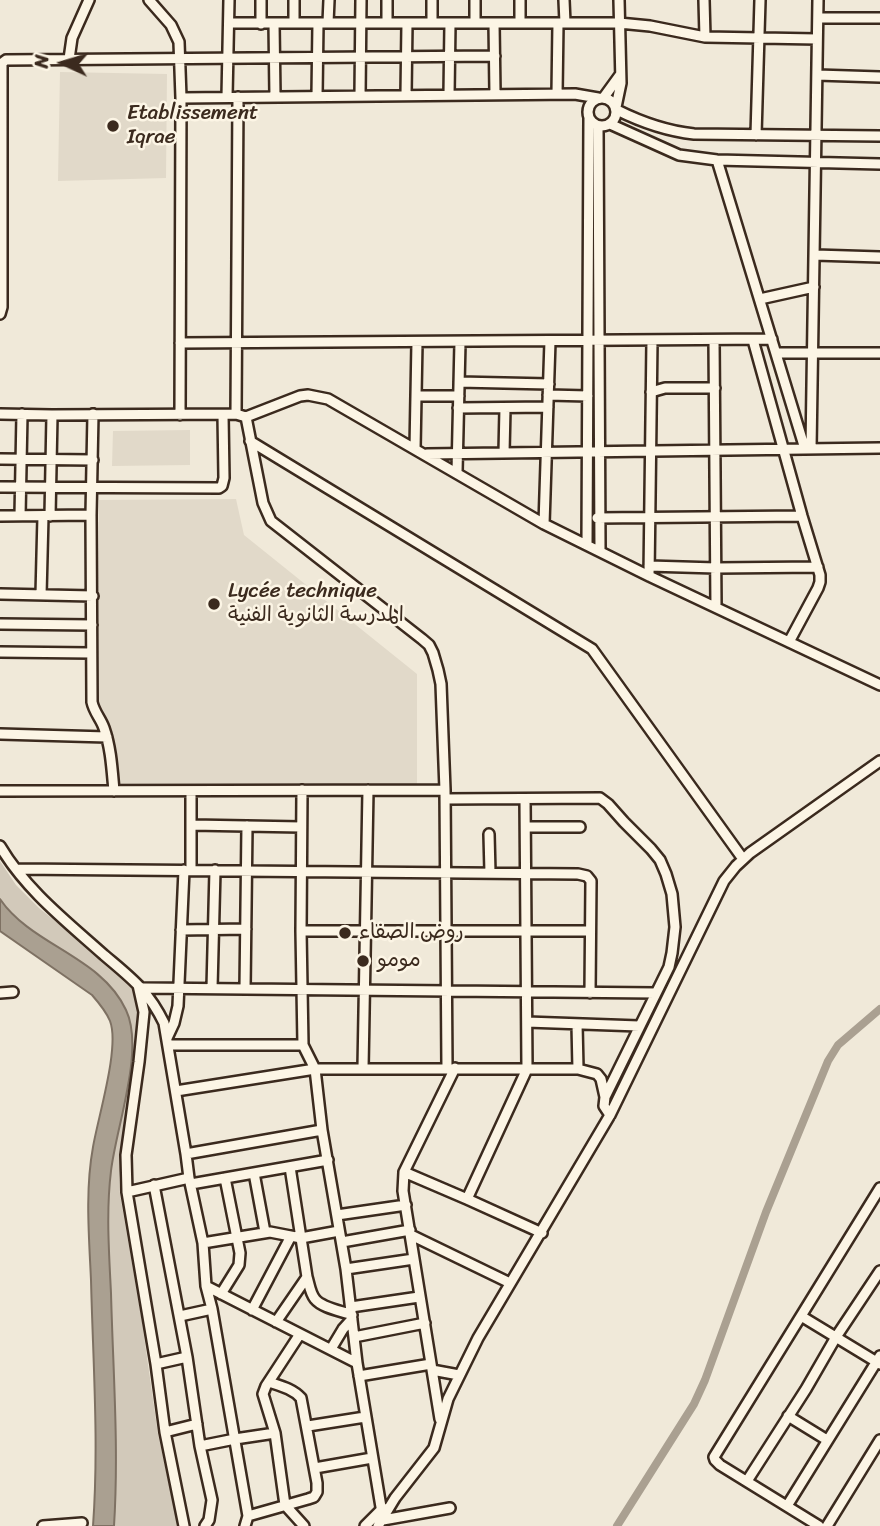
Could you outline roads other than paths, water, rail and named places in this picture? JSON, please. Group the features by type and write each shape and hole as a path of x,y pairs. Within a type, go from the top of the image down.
{"street":[{"path":"69,59 72,38 89,0"},
{"path":"149,0 166,19 179,42 180,415"},
{"path":"227,97 229,0"},
{"path":"261,0 261,23"},
{"path":"294,0 294,23"},
{"path":"317,96 317,58 329,0"},
{"path":"360,96 361,0"},
{"path":"387,0 387,23"},
{"path":"432,0 432,23"},
{"path":"475,0 475,23"},
{"path":"520,0 520,23"},
{"path":"557,94 564,0"},
{"path":"610,124 615,118 621,83 619,0"},
{"path":"704,0 705,37"},
{"path":"756,135 760,0"},
{"path":"808,449 813,352 818,0"},
{"path":"818,18 880,18"},
{"path":"229,23 619,23 705,37 817,40"},
{"path":"274,23 275,97"},
{"path":"406,95 407,23"},
{"path":"449,95 450,23"},
{"path":"494,23 495,94"},
{"path":"0,314 4,61 495,56"},
{"path":"589,106 601,97 620,75"},
{"path":"817,75 880,77"},
{"path":"181,99 575,94 610,100 616,109 648,123 694,134 880,136"},
{"path":"575,94 589,106 587,544"},
{"path":"238,97 236,343 241,415 250,441 263,503 271,521 429,645 436,660 441,684 451,1068 404,1172 403,1191 441,1425"},
{"path":"589,118 598,126 610,124 679,155 717,160 880,164"},
{"path":"598,126 600,550"},
{"path":"717,160 808,449"},
{"path":"815,255 880,257"},
{"path":"760,299 814,288"},
{"path":"180,343 772,339"},
{"path":"714,340 716,607"},
{"path":"753,340 820,582 789,642"},
{"path":"544,524 550,341"},
{"path":"649,571 652,341"},
{"path":"415,449 417,342"},
{"path":"457,472 460,342"},
{"path":"776,353 880,353"},
{"path":"459,382 549,384"},
{"path":"651,392 665,388 715,388"},
{"path":"0,414 241,415 300,396 328,399 544,524 649,571 716,607 880,685"},
{"path":"416,396 459,396"},
{"path":"548,396 588,396"},
{"path":"458,408 548,407"},
{"path":"504,453 505,408"},
{"path":"20,516 22,414"},
{"path":"93,414 93,707 107,737 114,791"},
{"path":"41,595 50,488 52,415"},
{"path":"0,487 221,487 224,478 223,415"},
{"path":"250,441 592,649 743,859"},
{"path":"425,454 880,448"},
{"path":"0,459 93,460"},
{"path":"0,516 91,515"},
{"path":"587,518 802,516"},
{"path":"649,571 818,567"},
{"path":"0,594 93,596"},
{"path":"0,624 92,625"},
{"path":"0,652 92,653"},
{"path":"0,734 107,737"},
{"path":"382,1520 429,1456 437,1441 448,1399 459,1375 510,1283 610,1115 724,881 743,859 880,761"},
{"path":"168,1041 180,988 181,930 192,825 191,790"},
{"path":"302,790 300,931 303,1045 315,1069 382,1520"},
{"path":"363,1068 368,790"},
{"path":"0,791 368,790 525,799 600,798 660,860 672,894 675,927 669,967 605,1097"},
{"path":"467,1199 527,1069 525,799"},
{"path":"192,825 301,827"},
{"path":"245,989 247,826"},
{"path":"526,827 580,827"},
{"path":"489,834 490,873"},
{"path":"0,846 25,883 140,986 156,1006 164,1023 203,1243 206,1286 235,1439 246,1521 308,1499 316,1494 317,1488 303,1402 300,1396 287,1388 269,1382"},
{"path":"16,869 578,874 589,878 590,993"},
{"path":"212,988 215,870"},
{"path":"181,930 246,929"},
{"path":"300,931 590,931"},
{"path":"140,986 656,993"},
{"path":"140,986 144,1012 126,1155 127,1192 165,1432 184,1526"},
{"path":"0,993 13,992"},
{"path":"527,1022 639,1026"},
{"path":"577,1024 578,1069"},
{"path":"168,1041 303,1045"},
{"path":"176,1091 315,1069 578,1069 597,1074 601,1079 604,1107 610,1115"},
{"path":"186,1154 322,1130"},
{"path":"127,1192 154,1185 225,1178 328,1160"},
{"path":"290,1167 296,1237 312,1293 317,1301 352,1314 419,1297"},
{"path":"404,1172 541,1233"},
{"path":"254,1173 265,1232"},
{"path":"221,1294 239,1265 240,1247 225,1178"},
{"path":"154,1185 212,1500 209,1520 205,1526"},
{"path":"819,1526 720,1465 714,1457 880,1188"},
{"path":"337,1215 406,1205"},
{"path":"203,1243 265,1232 296,1237 339,1231"},
{"path":"342,1242 411,1233 510,1283"},
{"path":"252,1310 296,1237"},
{"path":"346,1269 414,1259"},
{"path":"747,1481 880,1271"},
{"path":"276,1322 307,1276"},
{"path":"206,1286 357,1363"},
{"path":"180,1316 212,1309"},
{"path":"331,1349 352,1314"},
{"path":"787,1506 879,1361 801,1316"},
{"path":"354,1337 425,1323"},
{"path":"300,1334 266,1386 264,1394 275,1433 285,1505 304,1526"},
{"path":"156,1364 187,1357"},
{"path":"359,1376 432,1367 459,1375"},
{"path":"789,1416 827,1440"},
{"path":"307,1426 365,1417"},
{"path":"165,1432 197,1424"},
{"path":"200,1446 275,1433"},
{"path":"827,1526 880,1440"},
{"path":"315,1468 372,1458"},
{"path":"365,1526 382,1520 450,1508"},
{"path":"43,1526 82,1523"}],"waterway":[{"path":"617,1526 694,1404 705,1380 766,1212 828,1061 838,1045 880,1009"}],"place":[{"name":"Etablissement Iqrae","path":"113,126"},
{"name":"Lycée technique المدرسة الثانوية الفنية","path":"214,604"},
{"name":"روض الصفاء","path":"345,933"},
{"name":"مومو","path":"363,961"}]}
